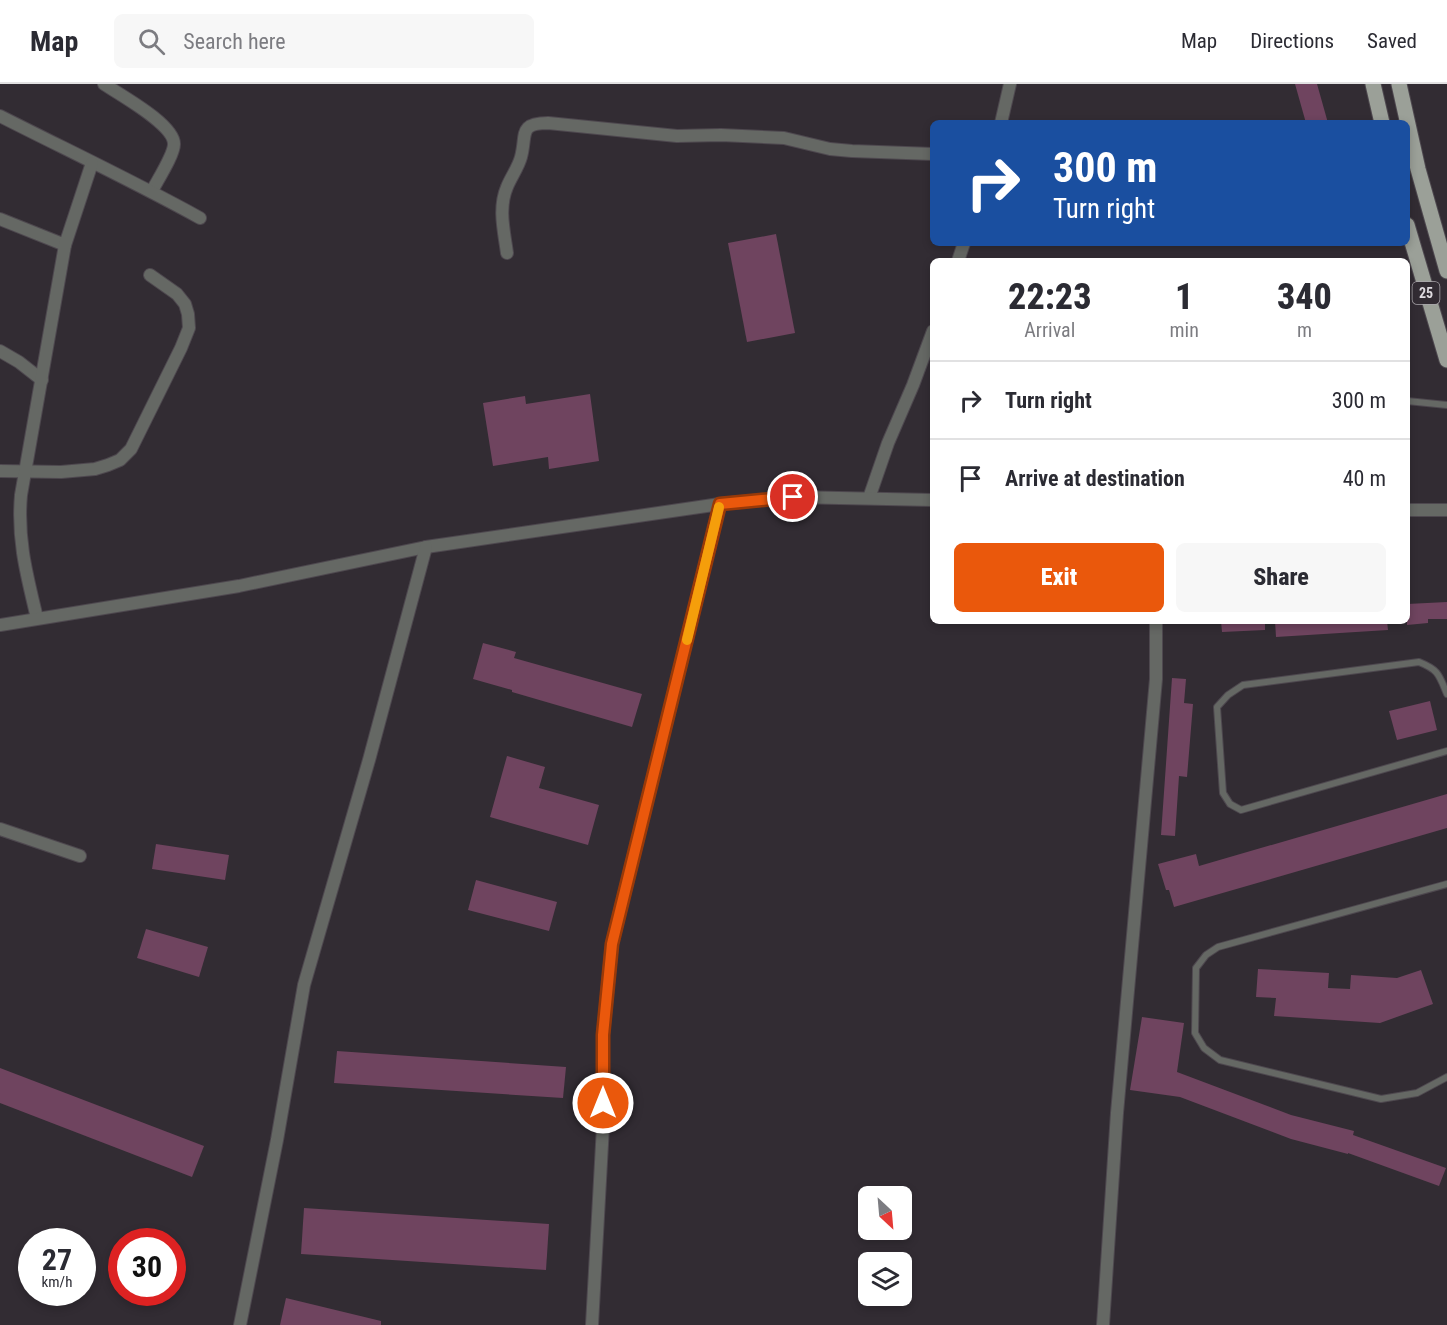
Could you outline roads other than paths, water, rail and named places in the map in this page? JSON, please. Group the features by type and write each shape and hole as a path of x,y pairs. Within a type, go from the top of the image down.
{"main road":[{"path":"1373,84 1381,120"},
{"name":"25","path":"1399,84 1407,120"},
{"name":"25","path":"1410,133 1447,271"},
{"name":"25","path":"1410,235 1447,360"}],"street":[{"path":"104,84 150,114 166,128 172,137 174,144 172,153 152,192"},
{"path":"1002,120 1010,84"},
{"path":"0,116 200,218"},
{"path":"507,253 502,213 504,198 521,158 526,131 530,125 536,123 677,136 721,135 784,138 830,149 852,151 930,153"},
{"path":"38,618 24,562 19,517 21,495 65,245 92,163"},
{"path":"0,219 65,245"},
{"path":"0,471 95,469 120,460 131,449 189,328 185,304 177,294 150,275"},
{"path":"869,498 888,443 930,339"},
{"path":"0,351 42,380"},
{"path":"0,625 239,586 426,547 720,504 793,497 930,500"},
{"path":"592,1325 603,1126 603,1035 612,944 720,504"},
{"path":"1410,510 1446,509"},
{"path":"240,1325 277,1140 304,986 369,760 426,547"},
{"path":"1103,1325 1117,1113 1156,679 1156,624"},
{"path":"0,829 80,856"}],"lane":[{"path":"1410,401 1447,405"},
{"path":"1447,694 1438,672 1419,662 1243,685 1228,695 1217,707 1223,793 1230,804 1241,810 1447,751"},
{"path":"1447,884 1218,947 1206,955 1196,968 1195,1033 1204,1048 1220,1060 1381,1099 1417,1093 1447,1077"}]}
